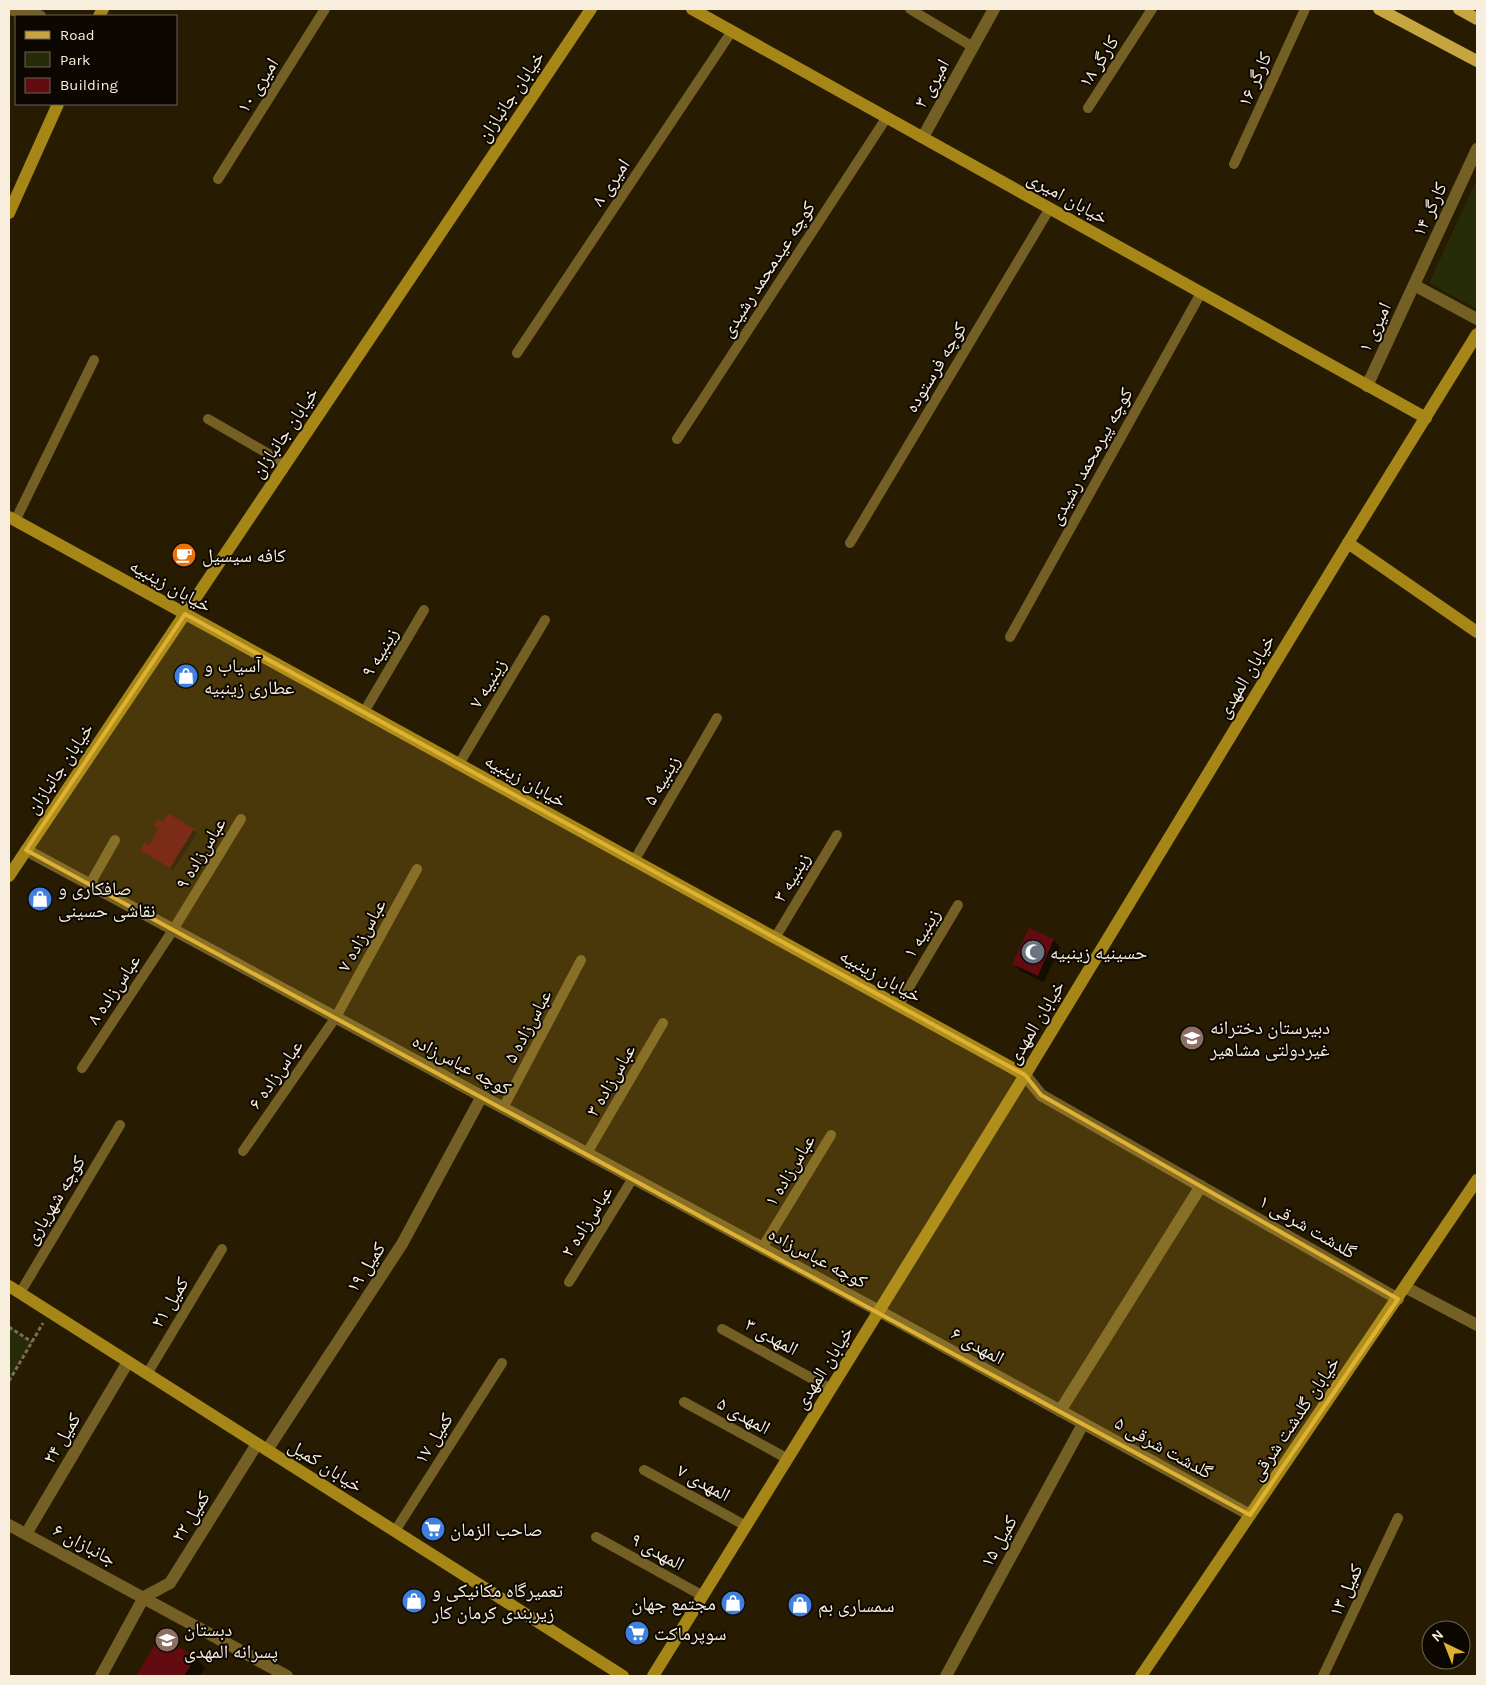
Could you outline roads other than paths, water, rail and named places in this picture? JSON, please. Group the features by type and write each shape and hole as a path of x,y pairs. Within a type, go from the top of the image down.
{"main road":[{"path":"1379,9 1477,60"},
{"path":"1459,9 1477,19"}],"street":[{"path":"9,9 36,15"},
{"name":"خیابان جانبازان","path":"9,876 591,9"},
{"name":"خیابان امیری","path":"692,9 1426,418"},
{"name":"امیری ۳","path":"923,137 994,9"},
{"path":"9,213 58,105"},
{"name":"کارگر ۱۴","path":"1414,285 1477,149"},
{"path":"1414,285 1477,319"},
{"name":"امیری ۱","path":"1367,386 1414,285"},
{"name":"خیابان المهدی","path":"653,1676 1025,1076 1477,334"},
{"name":"خیابان زینبیه","path":"12,519 1025,1076"},
{"path":"1348,543 1477,632"},
{"name":"کوچه عباس‌زاده","path":"26,850 879,1311"},
{"name":"گلدشت شرقی ۱","path":"1025,1076 1041,1095 1398,1298"},
{"name":"کمیل ۱۹","path":"262,1447 402,1244 482,1096"},
{"name":"خیابان گلدشت شرقی","path":"1141,1676 1477,1180"},
{"path":"1060,1411 1201,1186"},
{"path":"1405,1287 1477,1325"},
{"name":"خیابان کمیل","path":"14,1289 623,1676"},
{"name":"المهدی ۶","path":"879,1311 1060,1411"},
{"name":"کمیل ۲۴","path":"26,1534 128,1362"},
{"name":"گلدشت شرقی ۵","path":"1060,1411 1250,1515"},
{"name":"کمیل ۱۵","path":"946,1676 1083,1424"},
{"name":"کمیل ۲۲","path":"144,1597 170,1583 262,1447"},
{"name":"جانبازان ۶","path":"9,1525 287,1676"},
{"path":"101,1676 144,1597"}],"lane":[{"name":"امیری ۱۰","path":"218,179 325,9"},
{"path":"910,9 973,47"},
{"name":"کارگر ۱۸","path":"1088,108 1152,9"},
{"name":"کارگر ۱۶","path":"1234,164 1305,9"},
{"name":"امیری ۸","path":"517,353 732,31"},
{"name":"کوچه عیدمحمد رشیدی","path":"677,439 887,117"},
{"name":"کوچه فرستوده","path":"850,543 1050,208"},
{"name":"کوچه پیرمحمد رشیدی","path":"1010,636 1201,293"},
{"path":"12,519 94,360"},
{"path":"208,419 286,464"},
{"name":"زینبیه ۹","path":"364,712 424,610"},
{"name":"زینبیه ۷","path":"459,764 545,620"},
{"name":"زینبیه ۵","path":"634,861 718,718"},
{"name":"عباس‌زاده ۹","path":"174,930 240,819"},
{"name":"زینبیه ۳","path":"775,938 837,835"},
{"path":"90,884 115,840"},
{"name":"عباس‌زاده ۷","path":"336,1017 417,869"},
{"name":"زینبیه ۱","path":"898,1006 958,905"},
{"name":"عباس‌زاده ۸","path":"82,1068 174,930"},
{"name":"عباس‌زاده ۵","path":"503,1108 581,960"},
{"name":"عباس‌زاده ۶","path":"243,1151 336,1017"},
{"name":"عباس‌زاده ۳","path":"587,1153 663,1023"},
{"name":"کوچه شهریاری","path":"14,1289 120,1125"},
{"name":"عباس‌زاده ۱","path":"762,1248 831,1135"},
{"name":"عباس‌زاده ۲","path":"570,1282 633,1178"},
{"name":"کمیل ۲۱","path":"147,1374 222,1249"},
{"name":"المهدی ۳","path":"722,1329 831,1389"},
{"name":"کمیل ۱۷","path":"395,1531 502,1363"},
{"name":"المهدی ۵","path":"684,1402 788,1459"},
{"name":"المهدی ۷","path":"644,1470 746,1526"},
{"name":"کمیل ۱۳","path":"1323,1676 1398,1518"},
{"name":"المهدی ۹","path":"596,1538 703,1596"}],"place":[{"name":"کافه سیسیل","path":"184,555"},
{"name":"آسیاب و عطاری زینبیه","path":"186,676"},
{"name":"صافکاری و نقاشی حسینی","path":"40,899"},
{"name":"حسینیه زینبیه","path":"1033,952"},
{"name":"دبیرستان دخترانه غیردولتی مشاهیر","path":"1192,1038"},
{"name":"صاحب الزمان","path":"433,1529"},
{"name":"تعمیرگاه مکانیکی و زیربندی کرمان کار","path":"414,1601"},
{"name":"مجتمع جهان","path":"733,1603"},
{"name":"سمساری بم","path":"800,1605"},
{"name":"سوپرماکت","path":"637,1633"},
{"name":"دبستان پسرانه المهدی","path":"167,1640"}]}
